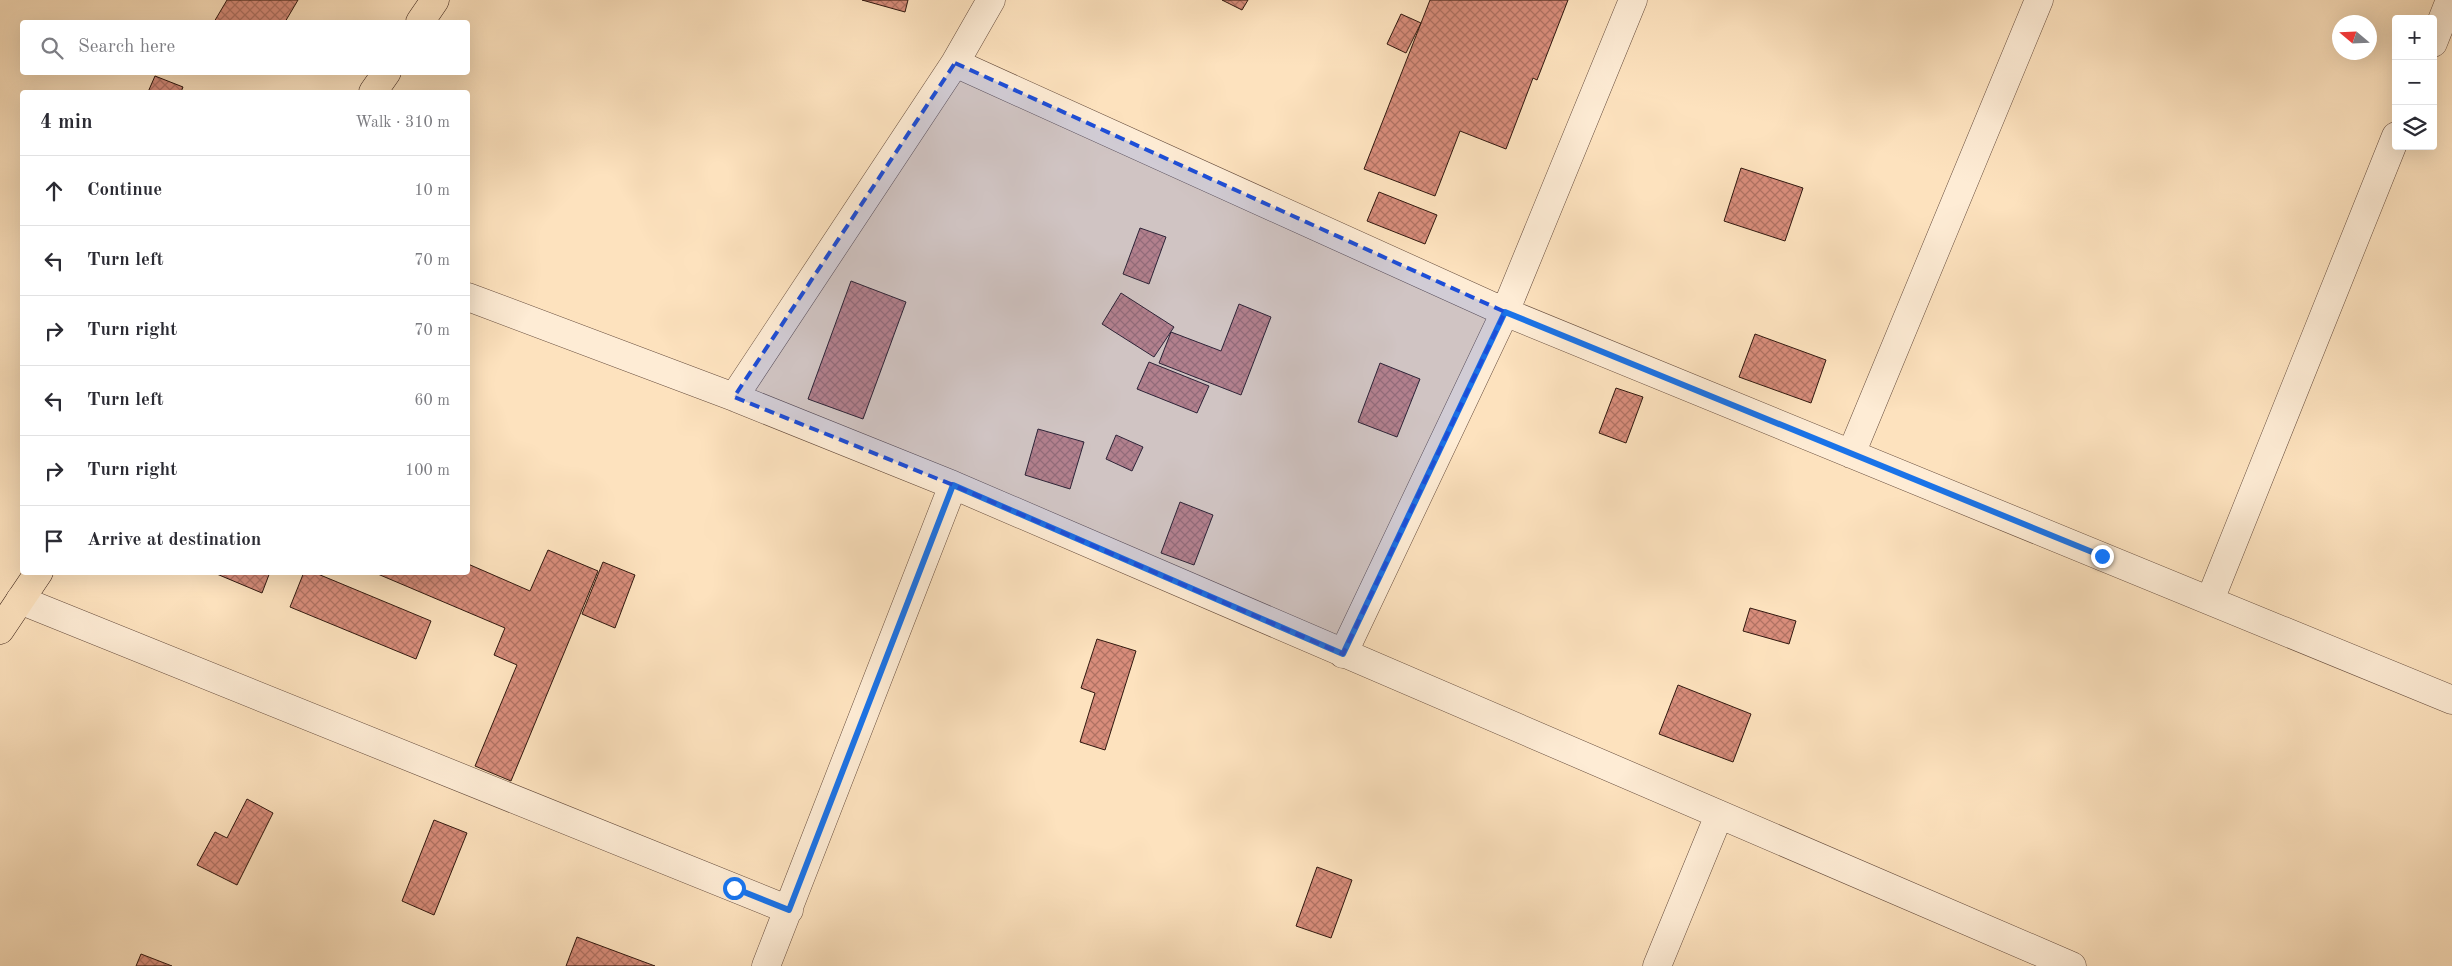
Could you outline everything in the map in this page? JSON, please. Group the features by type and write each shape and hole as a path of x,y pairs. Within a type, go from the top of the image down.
{"main road":[{"path":"421,20 435,0"},
{"path":"374,90 385,75"},
{"path":"0,630 38,575"}],"street":[{"path":"734,397 955,63 991,0"},
{"path":"1343,654 1505,312 1634,0"},
{"path":"1851,454 2038,0"},
{"path":"2437,33 2450,0"},
{"path":"955,63 1505,312 2452,700"},
{"path":"2210,600 2392,146"},
{"path":"470,297 734,397 953,485 2072,966"},
{"path":"766,966 953,485"},
{"path":"20,600 789,910"},
{"path":"1657,966 1719,815"}],"highlighted area":[{"path":"955,63 1505,312 1343,654 953,485 734,397"}],"building":[{"path":"227,0 298,0 286,20 215,20"},
{"path":"862,0 908,0 905,12"},
{"path":"1222,0 1248,0 1242,10"},
{"path":"1430,0 1568,0 1537,80 1533,78 1506,149 1460,131 1435,196 1364,169"},
{"path":"1401,14 1421,23 1406,53 1387,44"},
{"path":"155,76 183,87 182,90 149,90"},
{"path":"1741,168 1803,188 1785,241 1724,221"},
{"path":"1379,192 1437,215 1425,244 1367,221"},
{"path":"1140,228 1166,237 1149,284 1123,274"},
{"path":"851,281 906,302 863,419 808,399"},
{"path":"1121,293 1174,327 1154,357 1102,324"},
{"path":"1239,304 1271,317 1241,395 1159,363 1171,332 1221,351"},
{"path":"1755,334 1826,360 1811,403 1739,377"},
{"path":"1149,362 1209,386 1197,413 1137,389"},
{"path":"1380,363 1420,379 1397,437 1358,422"},
{"path":"1616,388 1643,397 1626,443 1599,433"},
{"path":"1038,429 1084,442 1070,489 1025,475"},
{"path":"1116,435 1143,447 1132,471 1106,459"},
{"path":"1180,502 1213,515 1194,565 1161,553"},
{"path":"548,550 598,571 511,781 475,766 517,665 494,655 505,628 380,575 470,575 470,565 530,591"},
{"path":"603,562 635,575 615,628 582,614"},
{"path":"219,575 269,575 262,593"},
{"path":"303,575 320,575 431,621 416,659 290,607"},
{"path":"1750,608 1796,621 1789,644 1743,631"},
{"path":"1097,639 1136,651 1105,750 1080,742 1095,693 1081,688"},
{"path":"1678,685 1751,714 1733,762 1659,734"},
{"path":"247,799 273,813 237,885 197,865 215,832 227,838"},
{"path":"434,820 467,833 434,915 402,901"},
{"path":"1317,867 1352,880 1331,938 1296,926"},
{"path":"577,937 655,966 566,966"},
{"path":"141,954 172,966 136,966"}],"route":[{"path":"734,888 789,910 953,485 1343,654 1505,312 2102,556"}]}
